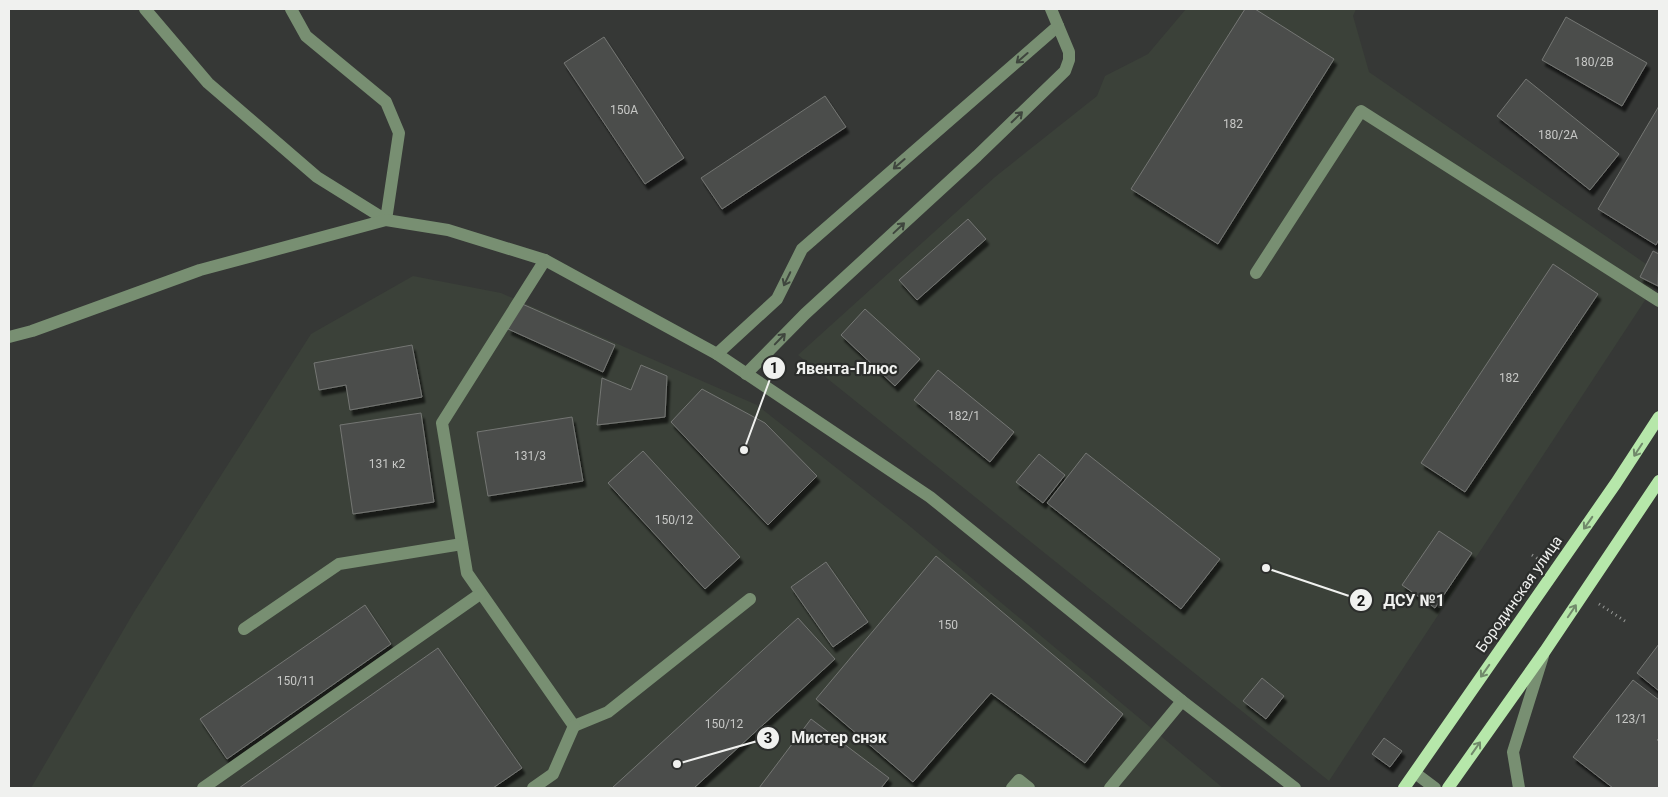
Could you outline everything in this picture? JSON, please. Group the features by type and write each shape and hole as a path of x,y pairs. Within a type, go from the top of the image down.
{"main road":[{"name":"Бородинская улица","path":"1404,788 1616,483 1659,417"},
{"path":"1448,788 1545,651 1659,481"}],"street":[{"path":"145,9 208,83 317,177 386,220 448,230 545,260 717,354 930,497 1182,701 1295,788"},
{"path":"291,9 306,36 386,102 399,133 386,220"},
{"path":"746,374 805,314 977,156 1064,71 1069,60 1069,52 1051,9"},
{"path":"717,354 777,299 802,249 1058,26"},
{"path":"1256,273 1361,111 1659,301"},
{"path":"9,337 32,331 200,270 386,220"},
{"path":"545,260 442,423 467,573 574,726"},
{"path":"244,629 339,564 462,544"},
{"path":"203,788 480,594"},
{"path":"533,788 554,774 574,726 608,712 750,599"},
{"path":"1519,788 1513,752 1545,651"},
{"path":"1110,788 1182,701"},
{"path":"1415,773 1435,788"},
{"path":"1012,788 1019,780 1029,788"}],"shaded area":[{"path":"1186,9 1356,9 1353,16 1369,72 1659,273 1659,279 1329,781 798,355 995,177 1097,96 1105,76 1148,54"},
{"path":"413,276 501,293 757,405 906,523 1223,788 31,788 134,612 311,334"}],"building":[{"path":"1245,9 1255,9 1334,59 1218,244 1131,189"},
{"path":"1566,17 1647,63 1622,106 1542,60"},
{"path":"604,37 684,158 645,184 564,63"},
{"path":"1526,79 1619,154 1590,190 1497,116"},
{"path":"825,96 846,127 722,209 701,178"},
{"path":"1659,106 1659,239 1656,245 1598,209"},
{"path":"968,219 986,239 917,300 899,280"},
{"path":"1653,251 1659,254 1658,286 1640,277"},
{"path":"1553,264 1598,294 1465,492 1421,463"},
{"path":"520,303 615,345 603,372 508,329"},
{"path":"865,309 920,359 895,386 841,335"},
{"path":"412,345 422,397 350,410 346,385 319,390 314,363"},
{"path":"641,365 667,376 665,417 597,425 602,378 631,390"},
{"path":"938,370 1014,432 990,462 914,400"},
{"path":"702,389 765,423 817,476 768,525 671,422"},
{"path":"421,413 434,502 353,514 340,425"},
{"path":"572,417 583,481 488,496 477,432"},
{"path":"643,451 740,557 705,589 608,483"},
{"path":"1086,453 1220,559 1181,609 1047,503"},
{"path":"1039,454 1065,475 1043,503 1016,482"},
{"path":"1439,531 1472,553 1435,608 1402,585"},
{"path":"936,556 1123,714 1085,763 991,693 913,782 816,699"},
{"path":"826,562 868,622 833,647 791,587"},
{"path":"365,605 391,644 227,759 200,719"},
{"path":"798,618 835,659 694,788 612,788"},
{"path":"1659,644 1659,691 1637,673"},
{"path":"438,648 522,768 493,788 239,788"},
{"path":"1262,678 1284,696 1266,719 1243,701"},
{"path":"1633,680 1659,700 1659,738 1657,740 1659,741 1659,788 1613,788 1573,757"},
{"path":"811,719 889,778 881,788 759,788"},
{"path":"1384,738 1402,751 1390,767 1372,754"}],"place":[{"name":"Явента-Плюс","path":"744,450"},
{"name":"ДСУ №1","path":"1266,568"},
{"name":"Мистер снэк","path":"677,764"}]}
